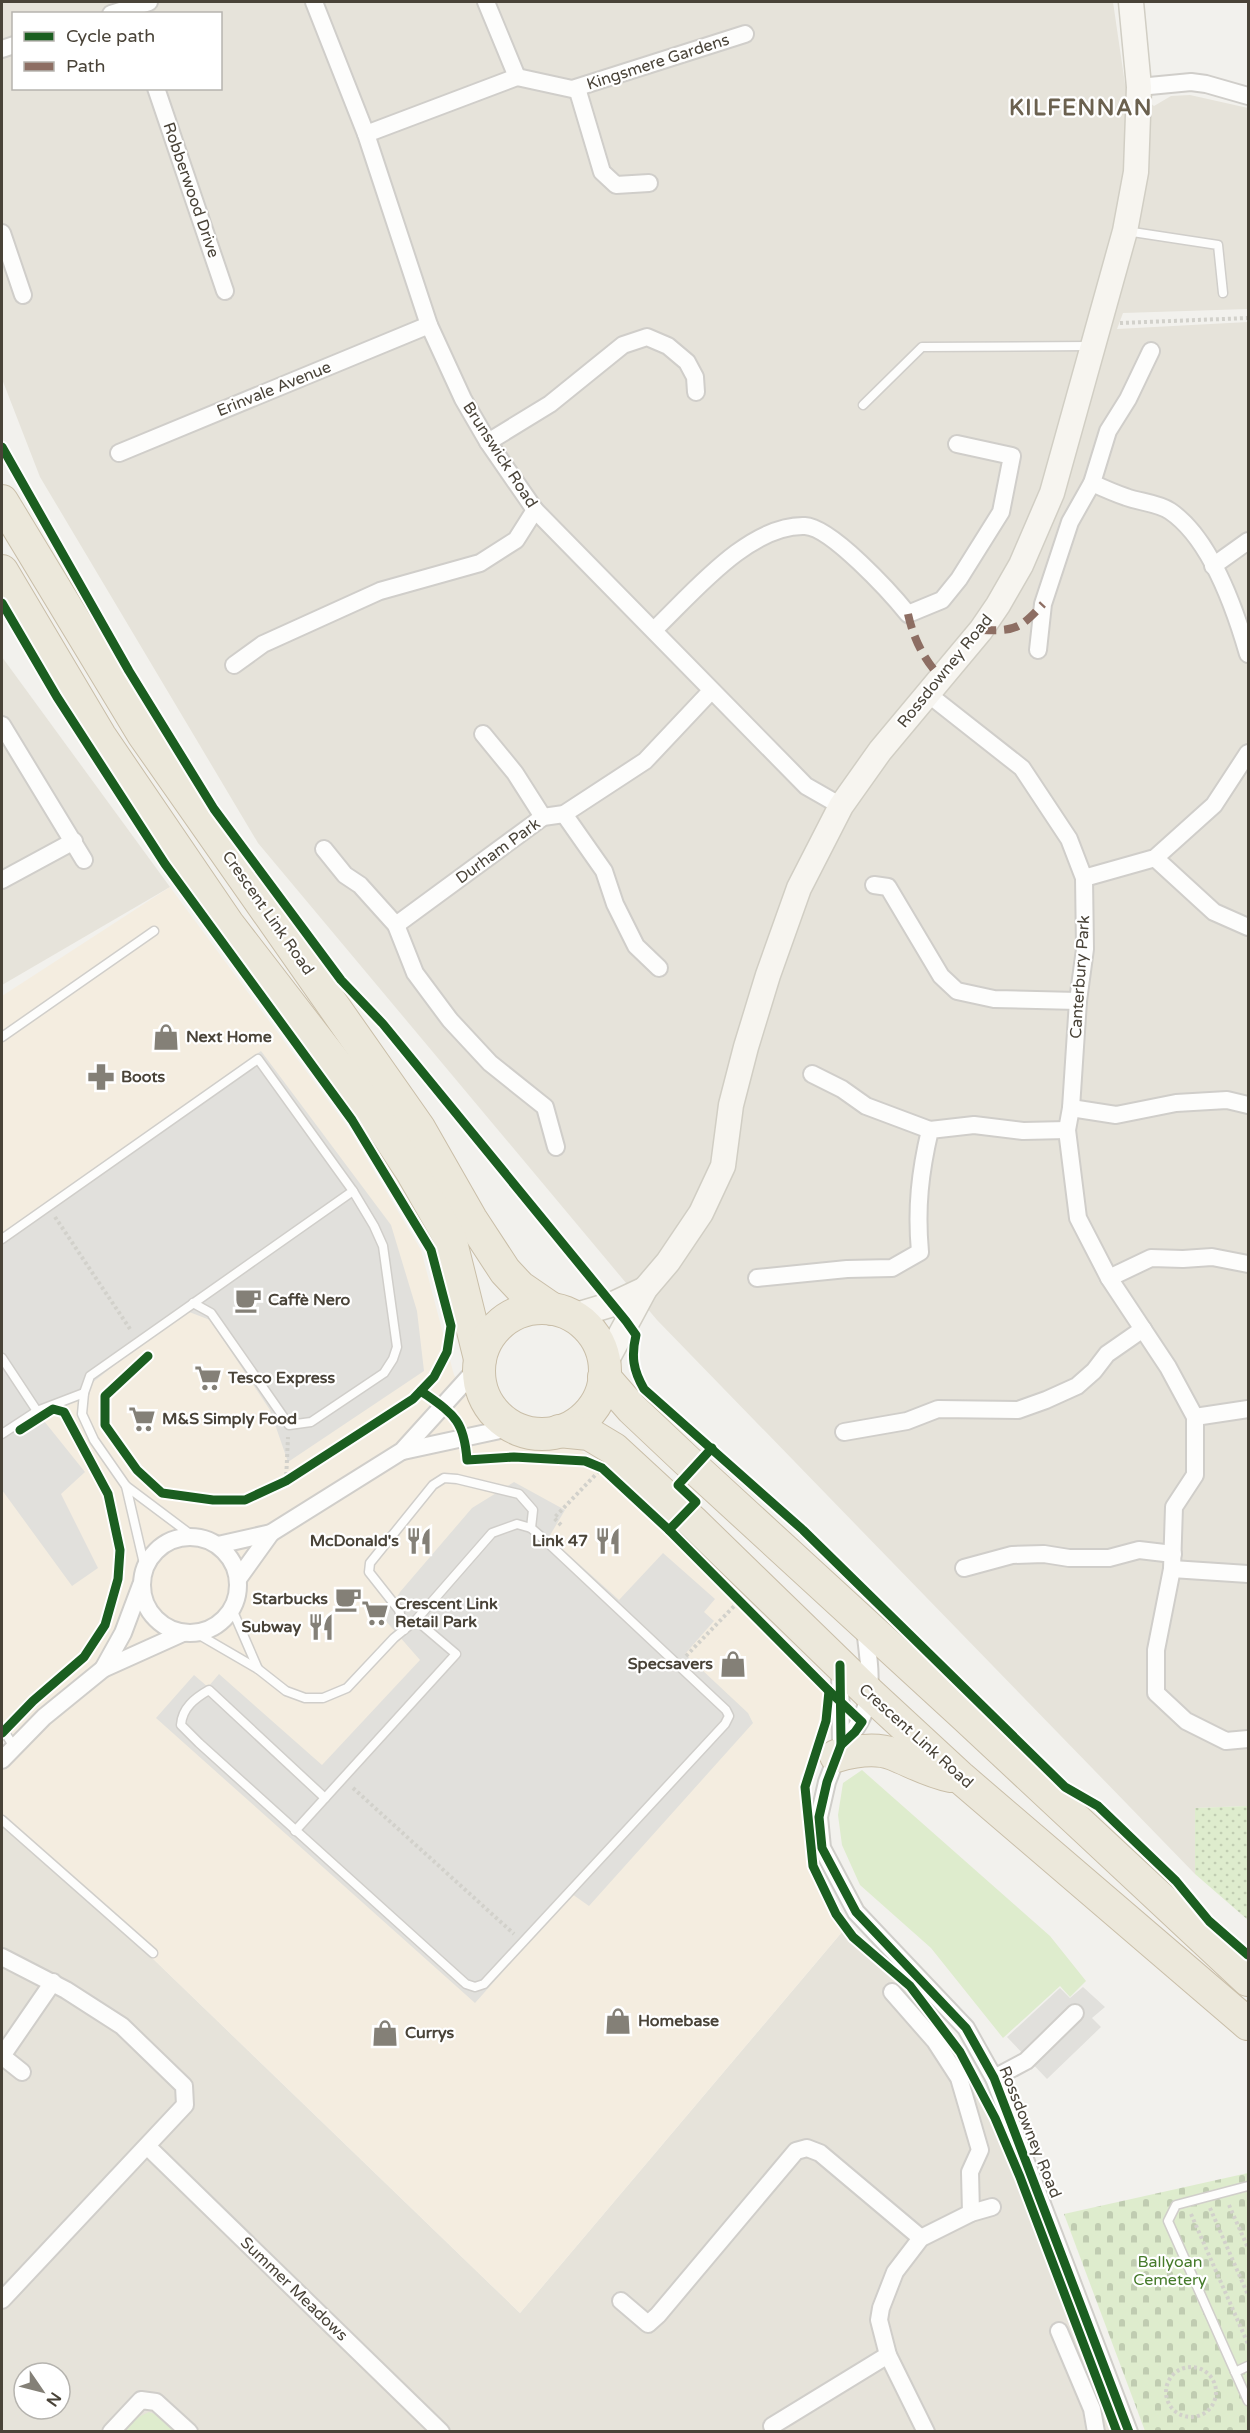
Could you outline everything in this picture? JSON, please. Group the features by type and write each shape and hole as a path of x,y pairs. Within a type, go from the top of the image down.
{"highway":[{"name":"Crescent Link Road","path":"2,501 143,734 419,1128 471,1219 505,1271 520,1287 593,1334 602,1351 604,1371 600,1394 590,1412 580,1421 559,1431"},
{"path":"2,571 100,736 228,924 372,1111 412,1172 450,1238 480,1362 480,1381 488,1404 514,1427"},
{"path":"480,1362 488,1339 503,1321 521,1311 542,1308 562,1312"},
{"name":"Crescent Link Road","path":"604,1371 632,1409 1248,1980"},
{"name":"Crescent Link Road","path":"514,1427 537,1433 559,1431 589,1434 614,1449 961,1778 1248,2024"},
{"path":"838,1750 871,1750 891,1753 933,1773 961,1778"}],"street":[{"path":"130,11 148,2"},
{"name":"Brunswick Road","path":"314,2 366,134 429,325 463,399 488,442 535,510 806,786 841,806"},
{"path":"366,134 517,77 486,2"},
{"name":"Rossdowney Road","path":"604,1371 645,1289 668,1262 701,1213 723,1166 731,1105 768,975 799,888 841,806 880,751 981,630 1021,565 1052,493 1125,231 1136,172 1139,87 1132,8"},
{"name":"Kingsmere Gardens","path":"517,77 572,89 745,34"},
{"path":"1139,87 1191,82 1248,96"},
{"path":"577,88 602,172 616,185 649,183"},
{"name":"Robberwood Drive","path":"157,90 225,291"},
{"path":"2,233 23,295"},
{"name":"Erinvale Avenue","path":"119,453 429,325"},
{"path":"488,442 550,404 623,345 647,338 669,346 687,362 695,378 696,392"},
{"path":"1038,650 1043,604 1070,522 1092,483 1108,431 1128,399 1151,351"},
{"path":"654,630 723,564 747,547 772,531 807,526 843,545 908,614 942,600 1001,512 1012,456 957,444"},
{"path":"1092,483 1125,497 1168,509 1190,527 1213,566 1239,621 1248,654"},
{"path":"234,665 263,644 380,591 480,563 516,540 535,510"},
{"path":"1213,566 1248,541"},
{"name":"Durham Park","path":"396,925 543,817 564,814 645,761 711,691"},
{"name":"Canterbury Park","path":"928,694 1022,768 1069,839 1084,878 1084,949 1071,1108 1067,1130 1078,1218 1109,1278 1168,1367 1195,1417 1195,1475 1174,1507 1172,1561 1156,1650 1156,1693 1186,1721 1226,1741 1248,1739"},
{"path":"2,725 84,860"},
{"path":"483,734 515,773 543,817"},
{"path":"1084,878 1155,858 1214,804 1248,753"},
{"path":"564,814 604,871 615,904 636,946 659,968"},
{"path":"2,880 74,841"},
{"path":"324,849 345,875 360,885 396,925 415,973 450,1020 490,1063 545,1107 556,1147"},
{"path":"1155,858 1214,912 1248,927"},
{"path":"874,885 888,886 941,976 957,992 994,999 1078,1001"},
{"path":"812,1074 842,1089 866,1106 930,1130 974,1125 1023,1131 1067,1130"},
{"path":"1071,1108 1116,1115 1176,1103 1227,1100 1248,1105"},
{"path":"757,1278 847,1269 892,1268 920,1252 918,1224 920,1171 930,1130"},
{"path":"1109,1278 1150,1258 1212,1257 1248,1264"},
{"name":"Rossdowney Road","path":"562,1312 613,1304 645,1289"},
{"path":"844,1432 907,1421 938,1409 1018,1410 1077,1386 1094,1371 1107,1354 1143,1329"},
{"path":"218,1545 271,1533 402,1451 480,1362"},
{"path":"1195,1417 1248,1409"},
{"path":"402,1451 514,1427"},
{"path":"238,1579 271,1533"},
{"path":"2,1760 44,1718 103,1669 190,1633 210,1629 222,1621 232,1609 237,1595 238,1579 228,1554 218,1545 194,1537 179,1538 164,1544 153,1554 123,1633 103,1669"},
{"path":"964,1568 1012,1555 1044,1554 1069,1558 1109,1558 1139,1550 1172,1561 1237,1575 1248,1574"},
{"path":"143,1576 144,1598 150,1612 160,1623 171,1630 190,1633"},
{"name":"Rossdowney Road","path":"838,1750 862,1722 869,1693 870,1673 865,1624"},
{"name":"Rossdowney Road","path":"840,1665 838,1750 827,1782 819,1817 822,1848 856,1912 966,2028 994,2078 1129,2432"},
{"path":"2,1957 52,1982 122,2026 184,2086 185,2105 2,2300"},
{"path":"22,2072 2,2056 52,1982"},
{"path":"892,1992 935,2041 959,2078 980,2150 970,2172 971,2212"},
{"path":"994,2078 1026,2061 1075,2013"},
{"name":"Summer Meadows","path":"148,2147 441,2432"},
{"path":"621,2301 648,2324 796,2151 807,2148 820,2153 921,2238"},
{"path":"926,2432 888,2355 879,2320 882,2308 894,2272 921,2238 971,2212 992,2207"},
{"path":"1059,2331 1092,2409 1096,2432"},
{"path":"772,2426 888,2355"},
{"path":"111,2432 141,2400 156,2402 189,2432"}],"lane":[{"path":"1125,231 1218,245 1223,293"},
{"path":"863,405 922,346 1095,335"},
{"path":"2,1037 154,931"},
{"path":"2,1239 258,1059 353,1191 383,1246 397,1347 384,1373 311,1422 289,1425 211,1313 193,1303"},
{"path":"194,1537 126,1486 94,1440 82,1414 84,1393 90,1376 353,1191"},
{"path":"2,1358 37,1411"},
{"path":"2,1434 37,1411 84,1393"},
{"path":"404,1630 399,1610 369,1572 370,1563 433,1485 444,1478 457,1479 519,1494 533,1510 531,1528"},
{"path":"126,1486 143,1576"},
{"path":"190,1633 258,1669 286,1691 305,1698 323,1698 346,1688 416,1620 492,1533 517,1524 531,1528 726,1710 729,1716 725,1724 484,1984 475,1987 466,1984 295,1831 181,1725 182,1716 195,1698 209,1690 325,1798"},
{"path":"232,1609 258,1669"},
{"path":"295,1831 456,1654 416,1620"},
{"path":"2,1728 14,1747"},
{"path":"2,1820 153,1953"},
{"path":"1248,2186 1176,2205 1168,2221 1248,2401"},
{"path":"1236,2372 1248,2366"}],"path":[{"path":"1095,335 1248,318"},
{"path":"47,1206 130,1329"},
{"path":"286,1481 289,1425"},
{"path":"561,1525 554,1518 597,1466 610,1476"},
{"path":"276,1486 296,1474"},
{"path":"732,1592 748,1608"},
{"path":"677,1665 740,1600"},
{"path":"350,1785 515,1936"},
{"path":"1223,2193 1248,2248"},
{"path":"1205,2197 1248,2295"},
{"path":"1185,2202 1248,2344"},
{"path":"1198,2369 1204,2371 1214,2381 1215,2401 1207,2412 1201,2415 1181,2415 1175,2411 1168,2400 1167,2387 1179,2371 1198,2369"}],"shaded area":[{"path":"2,2 1113,2 1125,84 1154,106 1171,96 1190,95 1248,108 1248,309 1123,313 1117,329 1248,322 1248,1806 1195,1808 1195,1874 657,1320 258,843 40,477 2,379"},
{"path":"2,657 170,887 2,985"},
{"name":"Crescent Link Retail Park","path":"170,887 349,1129 421,1250 454,1375 499,1438 578,1448 656,1513 842,1712 800,1776 810,1868 842,1932 520,2313 2,1813 2,1758 13,1746 2,1729 2,996"},
{"path":"261,1051 391,1225 417,1311 424,1371 288,1462 270,1410 210,1320 184,1310 44,1421 85,1472 61,1494 98,1568 72,1586 2,1490 2,1234"},
{"path":"514,1482 565,1510 549,1537 619,1600 663,1553 715,1599 704,1612 714,1621 685,1654 748,1713 753,1723 589,1906 572,1894 475,2003 156,1718 194,1675 208,1687 219,1674 322,1765 420,1660 384,1619 400,1592 472,1508"},
{"path":"2,1813 520,2313 842,1932 909,1989 964,2065 997,2126 1112,2431 2,2431"},
{"path":"1083,1987 1105,2007 1092,2018 1101,2027 1047,2079 1007,2037 1060,1988 1070,1998"}],"green space":[{"path":"862,1770 1050,1936 1086,1981 1070,1997 1060,1986 1003,2038 931,1948 860,1885 842,1845 838,1815 843,1783"},
{"path":"1248,1806 1248,1920 1195,1874 1195,1808"},
{"name":"Ballyoan Cemetery","path":"1248,2173 1248,2431 1145,2431 1064,2214"},
{"path":"149,2412 155,2414 177,2432 123,2432 135,2419"}],"marked path":[{"path":"981,630 1016,627 1043,604"},
{"path":"908,614 920,648 929,664 941,677"}],"cycle path":[{"path":"2,447 129,671 214,809 341,980 383,1024 626,1321 636,1335 634,1363 637,1376 644,1389 803,1530 1065,1787 1098,1806 1176,1881 1209,1921 1248,1955"},
{"path":"2,603 57,697 165,864 352,1120 431,1250 451,1326 447,1352 434,1377 413,1399 286,1481 245,1500 213,1500 162,1493 137,1470 105,1425 105,1396 148,1356"},
{"path":"421,1391 449,1412 460,1426 467,1460 514,1457 585,1461 602,1468 669,1530 862,1722 841,1745"},
{"path":"2,1733 33,1701 84,1657 105,1625 118,1579 120,1550 108,1494 64,1412 53,1409 20,1430"},
{"path":"669,1530 696,1502 678,1485 712,1448"},
{"path":"840,1665 841,1745 827,1782 819,1817 822,1848 856,1912 966,2028 994,2078 1129,2432"},
{"path":"829,1691 826,1721 805,1787 813,1866 836,1914 853,1937 910,1986 960,2052 995,2118 1020,2177 1117,2432"}],"place":[{"name":"Next Home","path":"166,1037"},
{"name":"Boots","path":"101,1077"},
{"name":"Caffè Nero","path":"248,1300"},
{"name":"Tesco Express","path":"208,1378"},
{"name":"M&S Simply Food","path":"142,1419"},
{"name":"McDonald's","path":"419,1541"},
{"name":"Link 47","path":"608,1541"},
{"name":"Starbucks","path":"348,1599"},
{"name":"Crescent Link Retail Park","path":"375,1613"},
{"name":"Subway","path":"321,1627"},
{"name":"Specsavers","path":"733,1664"},
{"name":"Homebase","path":"618,2021"},
{"name":"Currys","path":"385,2033"}],"district":[{"name":"KILFENNAN","path":"1081,108"}]}
